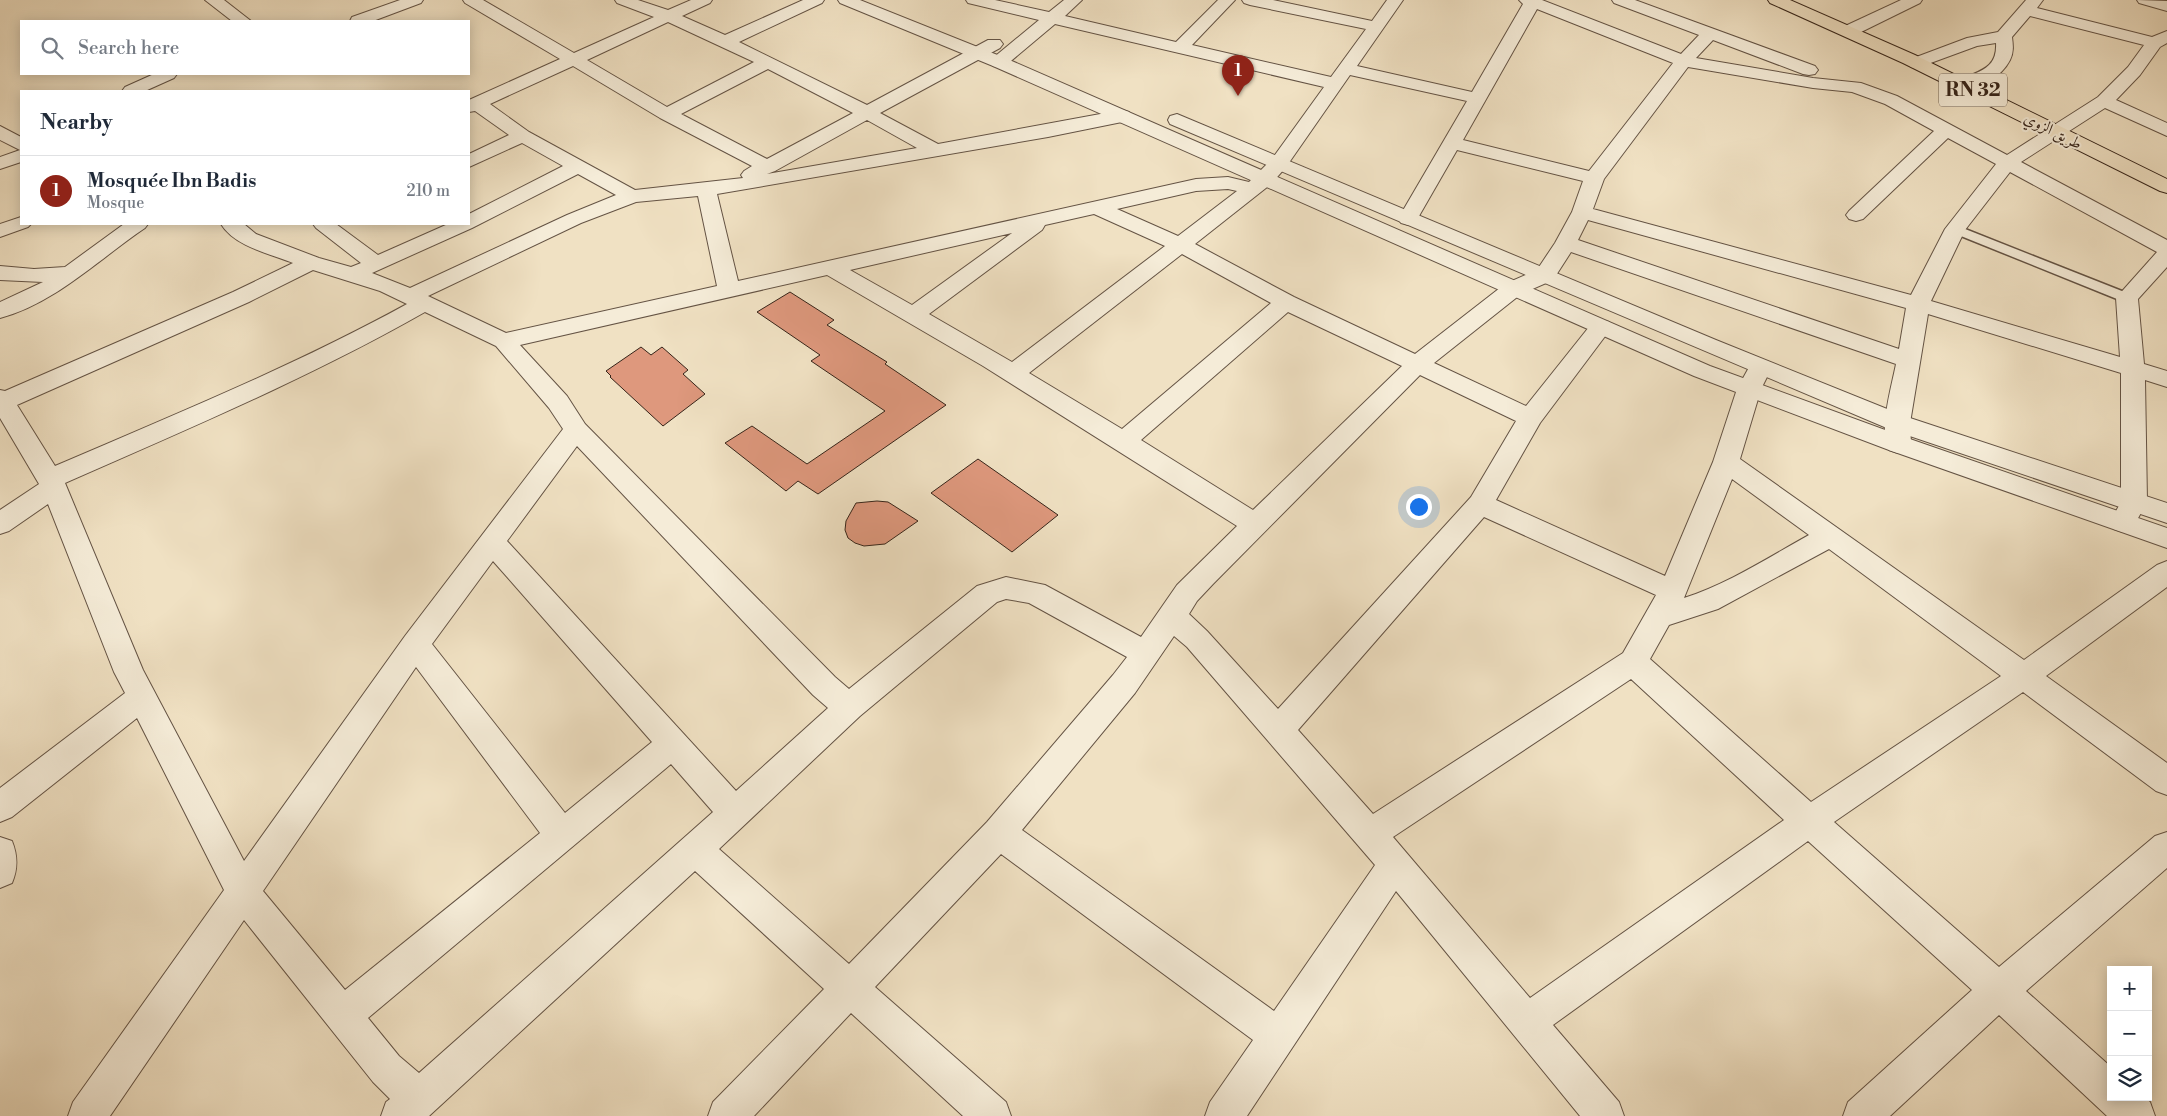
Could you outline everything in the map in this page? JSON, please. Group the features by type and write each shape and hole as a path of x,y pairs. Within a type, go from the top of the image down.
{"main road":[{"name":"طريق الزوي","path":"1776,0 1855,28"},
{"name":"طريق الزوي","path":"1800,0 2063,128 2167,174"},
{"name":"طريق الزوي","path":"2063,128 2167,188"}],"street":[{"path":"213,0 242,20"},
{"path":"361,20 416,0"},
{"path":"471,0 667,114 768,167"},
{"path":"623,0 668,16 768,62 867,112 934,150"},
{"path":"473,106 704,0"},
{"path":"725,42 816,0"},
{"path":"846,0 996,53 1279,163 1408,219 1545,274 1754,378"},
{"path":"877,0 996,53 1258,184 1513,289 1601,328 1754,378 1898,433 2129,512 2167,538"},
{"path":"974,0 1336,84"},
{"path":"728,187 867,112 996,53 1053,18 1074,0"},
{"path":"1180,48 1227,0"},
{"path":"1250,0 1374,26"},
{"path":"1013,373 1258,184 1279,163 1336,84 1374,26 1395,0"},
{"path":"1620,0 1891,100 2167,249"},
{"path":"1855,28 1914,0"},
{"path":"2145,0 2167,6"},
{"path":"1408,219 1531,1 1684,60 1813,84 1855,87"},
{"path":"1898,433 1918,304 1955,229 2007,163 2104,101 2161,40 2031,5 2004,36 1973,42 1924,60"},
{"path":"727,1116 999,833 1124,684 1188,593 1255,524 1418,364 1513,289 1545,274 1566,243 1582,212 1594,178 1684,60 1710,33"},
{"path":"1972,83 1994,70 2004,54 2004,36"},
{"path":"667,114 768,62"},
{"path":"1346,69 1477,98"},
{"path":"134,90 166,75"},
{"path":"2104,101 2167,130"},
{"path":"473,106 576,167 632,196"},
{"path":"0,524 51,483 355,342 418,300 574,219 632,196 728,187 1048,131 1122,116"},
{"path":"1856,215 1946,130"},
{"path":"0,132 20,144"},
{"path":"470,161 522,136"},
{"path":"1452,144 1594,178"},
{"path":"0,163 20,156"},
{"path":"470,221 576,167"},
{"path":"504,342 729,292 829,267 1212,183 1258,184"},
{"path":"706,188 729,292"},
{"path":"1097,208 1181,245 1286,302 1530,418"},
{"path":"1582,212 1918,304 2133,370 2167,378"},
{"path":"914,314 1045,219"},
{"path":"0,231 20,223"},
{"path":"0,311 38,294 73,273 109,243 136,225"},
{"path":"232,225 248,238 311,263 353,274 418,300 504,342 558,402 576,430 824,686 849,707"},
{"path":"324,225 376,264"},
{"path":"426,225 443,235"},
{"path":"353,274 463,225"},
{"path":"1566,243 1908,360"},
{"path":"2129,512 2133,370 2127,298 2167,254"},
{"path":"311,263 241,297 151,334 100,360 1,401 51,483 129,672 242,891 386,1070 410,1107 824,734 849,707 987,594 1006,588 1035,593 1146,653"},
{"path":"829,267 914,314 1013,373 1255,524"},
{"path":"0,272 21,276 50,276 73,273"},
{"path":"1123,442 1286,302"},
{"path":"1278,731 1480,504 1530,418 1601,328"},
{"path":"1370,834 1633,662 1673,591 1726,462 1754,378"},
{"path":"87,1116 415,644 576,430"},
{"path":"1726,462 2167,781"},
{"path":"1480,504 1673,591"},
{"path":"2129,512 2167,513"},
{"path":"1658,617 1708,601 1830,536"},
{"path":"492,542 735,813"},
{"path":"1526,1022 1809,821 2024,676 2167,572"},
{"path":"1172,616 1197,639 1370,834 1605,1116"},
{"path":"415,644 562,835"},
{"path":"1633,662 2107,1089"},
{"path":"0,807 142,698"},
{"path":"342,1016 673,744"},
{"path":"999,833 1278,1036"},
{"path":"1862,1116 1998,992 2167,847"},
{"path":"695,849 992,1116"},
{"path":"0,852 0,872"},
{"path":"1224,1116 1395,864"},
{"path":"2119,1101 2136,1116"}],"lane":[{"path":"1955,229 2127,298"}],"building":[{"path":"790,292 834,320 827,325 887,362 885,364 946,405 818,494 798,481 786,491 725,443 752,426 807,464 885,411 811,361 820,355 757,312"},
{"path":"641,347 651,355 662,347 688,370 683,374 705,394 663,426 610,377 606,371"},
{"path":"978,459 1058,515 1012,552 931,493"},
{"path":"888,502 918,521 885,544 864,546 855,543 848,538 845,530 846,521 856,503"}],"place":[{"name":"Mosquée Ibn Badis","path":"1238,96"}]}
